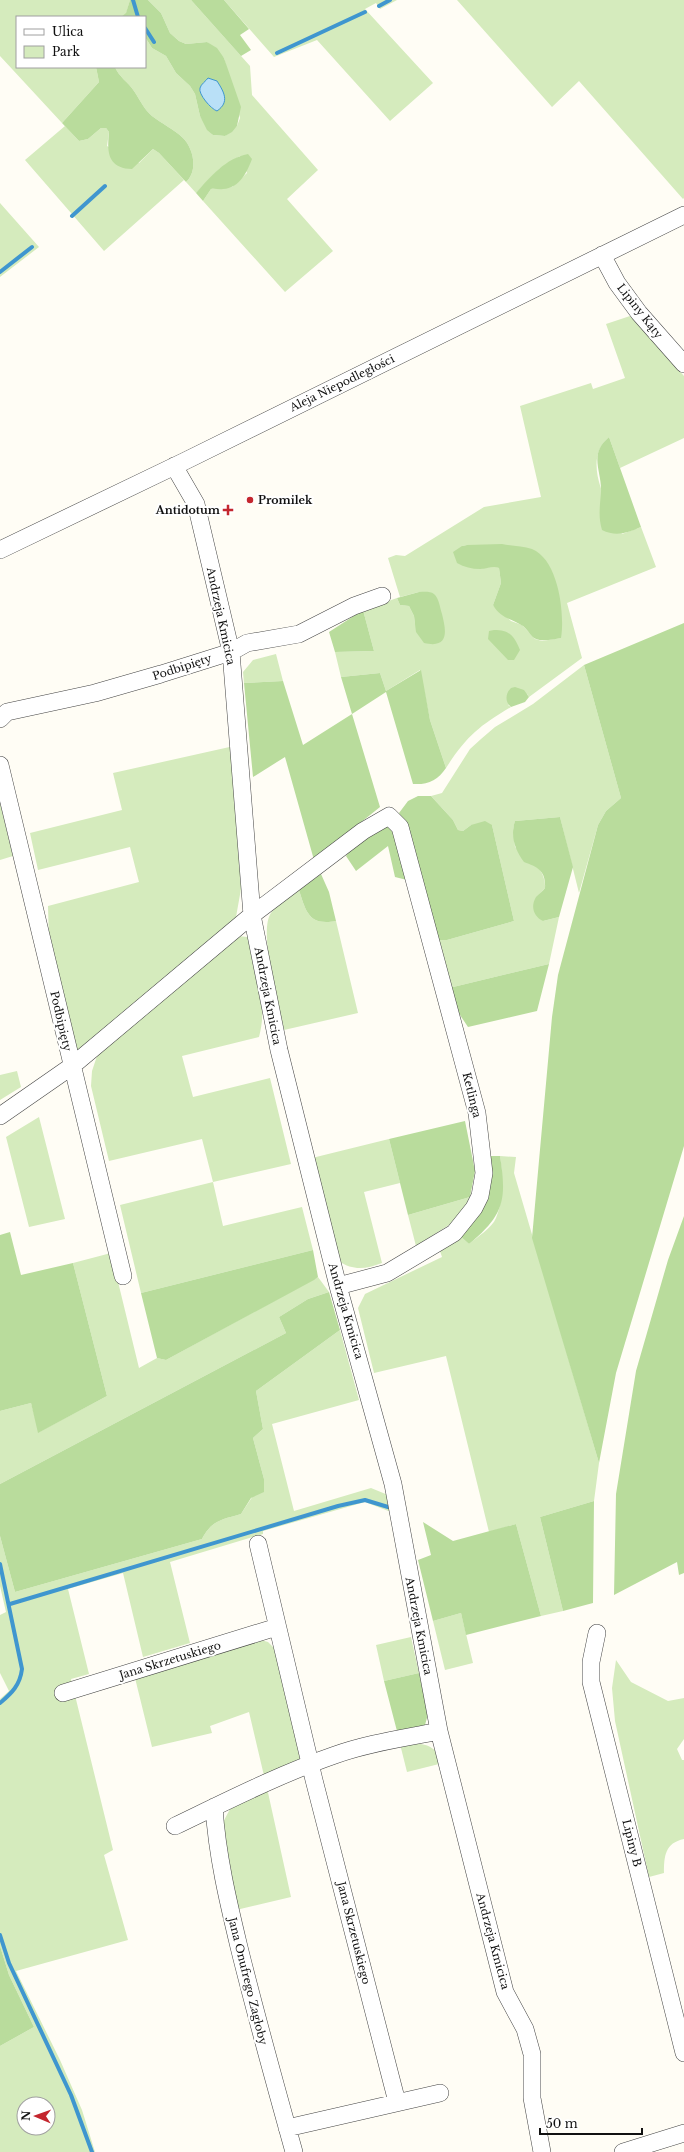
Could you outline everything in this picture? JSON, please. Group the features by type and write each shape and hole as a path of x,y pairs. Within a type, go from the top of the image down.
{"street":[{"name":"Aleja Niepodległości","path":"0,550 684,215"},
{"name":"Lipiny Kąty","path":"602,256 617,283 639,313 684,364"},
{"name":"Andrzeja Kmicica","path":"174,466 196,504 231,652 252,915 278,1050 338,1286 393,1484 439,1731 505,1992 525,2029 532,2054 532,2098 542,2152"},
{"name":"Podbipięty","path":"0,719 7,712 95,693 231,652 247,643 300,634 354,606 382,596"},
{"name":"Podbipięty","path":"0,765 123,1276"},
{"name":"Ketlinga","path":"252,915 362,831 389,816 400,827 477,1113 484,1179 474,1208 454,1233 387,1273 338,1286"},
{"path":"0,1116 72,1066 252,915"},
{"name":"Jana Skrzetuskiego","path":"258,1544 310,1765 398,2102"},
{"name":"Jana Skrzetuskiego","path":"63,1693 277,1627"},
{"name":"Lipiny B","path":"597,1633 591,1662 591,1682 678,2008 684,2053"},
{"path":"175,1826 214,1807 336,1755 373,1744 439,1731"},
{"name":"Jana Onufrego Zagłoby","path":"214,1807 216,1840 230,1912 258,2024 294,2152"},
{"path":"287,2128 440,2093"},
{"path":"623,2152 684,2133"}],"green space":[{"path":"0,0 130,0 126,14 123,16 16,16 16,68 96,68 99,82 62,123 0,56"},
{"path":"130,0 148,0 161,13 170,33 179,41 186,44 207,42 217,48 224,58 241,107 237,126 232,132 225,136 213,135 207,130 200,116 195,94 190,86 176,73 166,56 152,48 146,39 146,16 122,16 126,13"},
{"path":"148,0 191,0 250,66 252,95 318,170 287,199 333,251 285,292 203,201 211,189 232,187 247,173 240,156 219,169 196,193 186,182 190,177 193,166 192,154 187,143 176,132 149,113 116,68 146,68 146,39 152,48 166,56 176,73 190,86 195,94 200,116 213,135 225,136 237,126 240,118 224,58 207,42 186,44 179,41 170,33 161,13"},
{"path":"191,0 224,0 249,29 240,35 251,50 241,56"},
{"path":"224,0 397,0 380,9 376,3 365,9 433,83 390,121 317,40 274,57"},
{"path":"457,0 684,0 684,198 683,199 579,81 552,107"},
{"path":"96,68 116,68 149,113 183,138 190,148 193,160 192,172 186,182 159,153 153,149 132,169 124,168 113,162 110,157 108,146 109,132 106,128 101,128 88,139 79,141 62,123 99,82"},
{"path":"65,126 79,141 88,139 101,128 106,128 109,132 107,146 139,163 153,149 159,153 184,180 104,251 25,160"},
{"path":"248,154 252,159 242,178 234,186 229,188 211,189 203,201 196,193 207,181 226,164 240,156"},
{"path":"0,203 39,247 0,277"},
{"path":"630,316 684,376 684,438 620,468 609,437 601,447 597,459 597,471 600,485 610,511 622,534 641,527 656,567 567,603 582,658 529,697 527,694 508,705 511,707 482,726 460,748 446,768 430,720 420,670 386,691 380,673 341,677 335,652 374,651 363,610 397,598 400,605 409,606 414,616 415,624 419,592 400,597 388,558 396,555 405,556 484,507 541,497 520,406 591,383 593,389 625,378 606,324","holes":["488,545 561,638 542,641 535,639 522,625 511,621 493,605 501,583 499,568 495,566 479,569 462,546"]},
{"path":"609,437 641,527 617,534 602,530 600,521 601,484 598,457 599,450"},
{"path":"502,544 532,549 541,555 548,564 554,576 561,603 561,638 545,640 536,639 519,623 506,618 499,613 493,605 501,583 499,568 494,567 477,569 465,567 457,563 453,552 462,546 467,545"},
{"path":"419,592 432,593 436,596 438,601 445,626 445,632 442,641 438,643 424,643 416,632 414,616 409,606 400,605 397,598"},
{"path":"363,610 374,651 335,652 329,632"},
{"path":"684,623 684,1146 616,1373 599,1463 532,1238 552,1017 558,975 598,825 606,811 621,798 584,665"},
{"path":"494,630 508,633 516,641 520,650 514,660 508,660 488,639 489,631"},
{"path":"276,654 283,681 244,683 243,672 253,660"},
{"path":"584,665 621,798 606,811 598,825 579,893 560,817 515,821 513,829 515,847 536,864 545,881 545,888 536,898 543,921 559,917 549,964 449,988 434,940 447,940 514,921 492,825 471,825 463,831 458,830 453,820 431,796 442,793 470,749 495,727 533,704"},
{"path":"421,670 430,720 446,768 440,776 428,783 413,784 386,692 352,714 341,677 380,673 386,691"},
{"path":"283,681 303,745 352,714 380,807 314,860 285,757 253,777 244,683"},
{"path":"515,687 524,690 529,697 525,702 511,707 507,700 507,695 511,688"},
{"path":"234,746 241,889 236,917 223,934 78,1051 73,1051 49,942 48,906 139,882 130,847 38,870 30,833 122,810 113,773"},
{"path":"418,796 431,796 453,820 458,830 463,831 471,825 485,821 492,825 514,921 447,940 434,940 403,819 399,813 408,801"},
{"path":"0,803 13,856 0,860"},
{"path":"560,817 573,867 559,917 543,921 535,914 533,904 536,897 545,888 544,877 540,870 524,862 514,843 513,832 515,821"},
{"path":"387,825 394,830 411,881 395,877 388,846 356,871 346,856 356,842"},
{"path":"321,874 329,892 336,921 327,922 314,919 310,916 301,898 299,890"},
{"path":"299,890 304,905 310,916 320,921 336,921 358,1013 284,1030 274,988 268,952 268,922 271,913 280,904"},
{"path":"238,936 247,937 251,940 261,988 262,1012 259,1037 182,1056 193,1097 270,1078 291,1164 213,1182 202,1139 109,1161 91,1086 92,1071 99,1050"},
{"path":"549,964 537,1011 468,1027 458,1012 449,988"},
{"path":"17,1071 21,1087 0,1100 0,1075"},
{"path":"39,1117 65,1219 29,1227 6,1137"},
{"path":"465,1121 475,1171 470,1197 408,1215 389,1139"},
{"path":"389,1139 400,1183 364,1192 382,1263 365,1268 355,1268 339,1261 312,1158"},
{"path":"488,1156 500,1156 503,1184 500,1206 490,1224 469,1244 459,1235"},
{"path":"500,1156 516,1157 514,1173 599,1463 594,1501 540,1517 563,1611 541,1616 516,1524 489,1532 446,1356 374,1373 358,1308 365,1294 442,1257 439,1248 459,1235 469,1244 494,1222 499,1210 502,1195"},
{"path":"213,1182 223,1226 302,1207 313,1250 141,1293 120,1205"},
{"path":"470,1197 460,1218 416,1246 408,1215"},
{"path":"684,1216 684,1573 679,1575 677,1562 614,1595 616,1494 636,1371 668,1260"},
{"path":"10,1232 21,1275 73,1263 107,1396 38,1433 31,1403 0,1411 0,1235"},
{"path":"313,1250 318,1277 314,1280 166,1360 157,1358 141,1293"},
{"path":"111,1253 139,1368 157,1358 166,1360 318,1277 329,1292 308,1299 279,1317 286,1333 0,1484 0,1411 31,1403 39,1432 107,1396 73,1263"},
{"path":"329,1292 340,1330 256,1391 263,1429 253,1438 264,1479 264,1492 251,1498 241,1514 213,1524 202,1539 15,1592 0,1536 0,1484 286,1333 279,1317 308,1299"},
{"path":"340,1330 359,1400 272,1424 294,1511 371,1488 388,1495 391,1512 365,1502 263,1531 263,1534 170,1562 190,1643 143,1657 123,1573 68,1589 89,1674 71,1679 113,1850 104,1855 128,1940 16,1971 60,2060 82,2110 95,2152 0,2152 0,2046 34,2027 9,1975 0,1946 0,1699 9,1691 0,1673 0,1615 6,1612 0,1586 0,1536 15,1592 202,1539 213,1524 241,1514 264,1479 253,1438 263,1429 256,1391"},
{"path":"594,1501 593,1603 563,1611 540,1517"},
{"path":"423,1522 453,1541 516,1524 541,1616 466,1635 461,1613 433,1621 418,1560 431,1555"},
{"path":"461,1613 473,1663 445,1670 433,1621"},
{"path":"411,1637 419,1673 384,1681 376,1645"},
{"path":"261,1640 268,1642 276,1650 302,1764 265,1780 249,1712 210,1726 212,1733 152,1747 135,1678"},
{"path":"616,1660 631,1682 668,1701 684,1698 684,1739 677,1749 682,1760 684,1760 684,1839 669,1847 664,1861 664,1873 649,1877 615,1721 612,1688"},
{"path":"419,1673 428,1714 425,1725 415,1732 398,1735 384,1681"},
{"path":"400,1744 420,1744 431,1747 443,1763 407,1772"},
{"path":"267,1788 291,1897 236,1910 221,1826 230,1809"},
{"path":"0,1946 9,1975 34,2027 0,2046"}],"water":[{"path":"208,78 217,81 224,93 225,100 221,108 217,111 206,101 200,91 201,85"}],"waterway":[{"path":"133,0 138,16"},
{"path":"379,6 390,0"},
{"path":"277,53 365,12"},
{"path":"146,30 154,42"},
{"path":"72,216 105,186"},
{"path":"0,272 32,247"},
{"path":"10,1604 338,1506 365,1500 388,1507"},
{"path":"0,1564 22,1669 15,1688 0,1703"},
{"path":"0,1935 9,1963 71,2095 92,2152"}],"place":[{"name":"Promilek","path":"250,500"},
{"name":"Antidotum","path":"228,510"}]}
